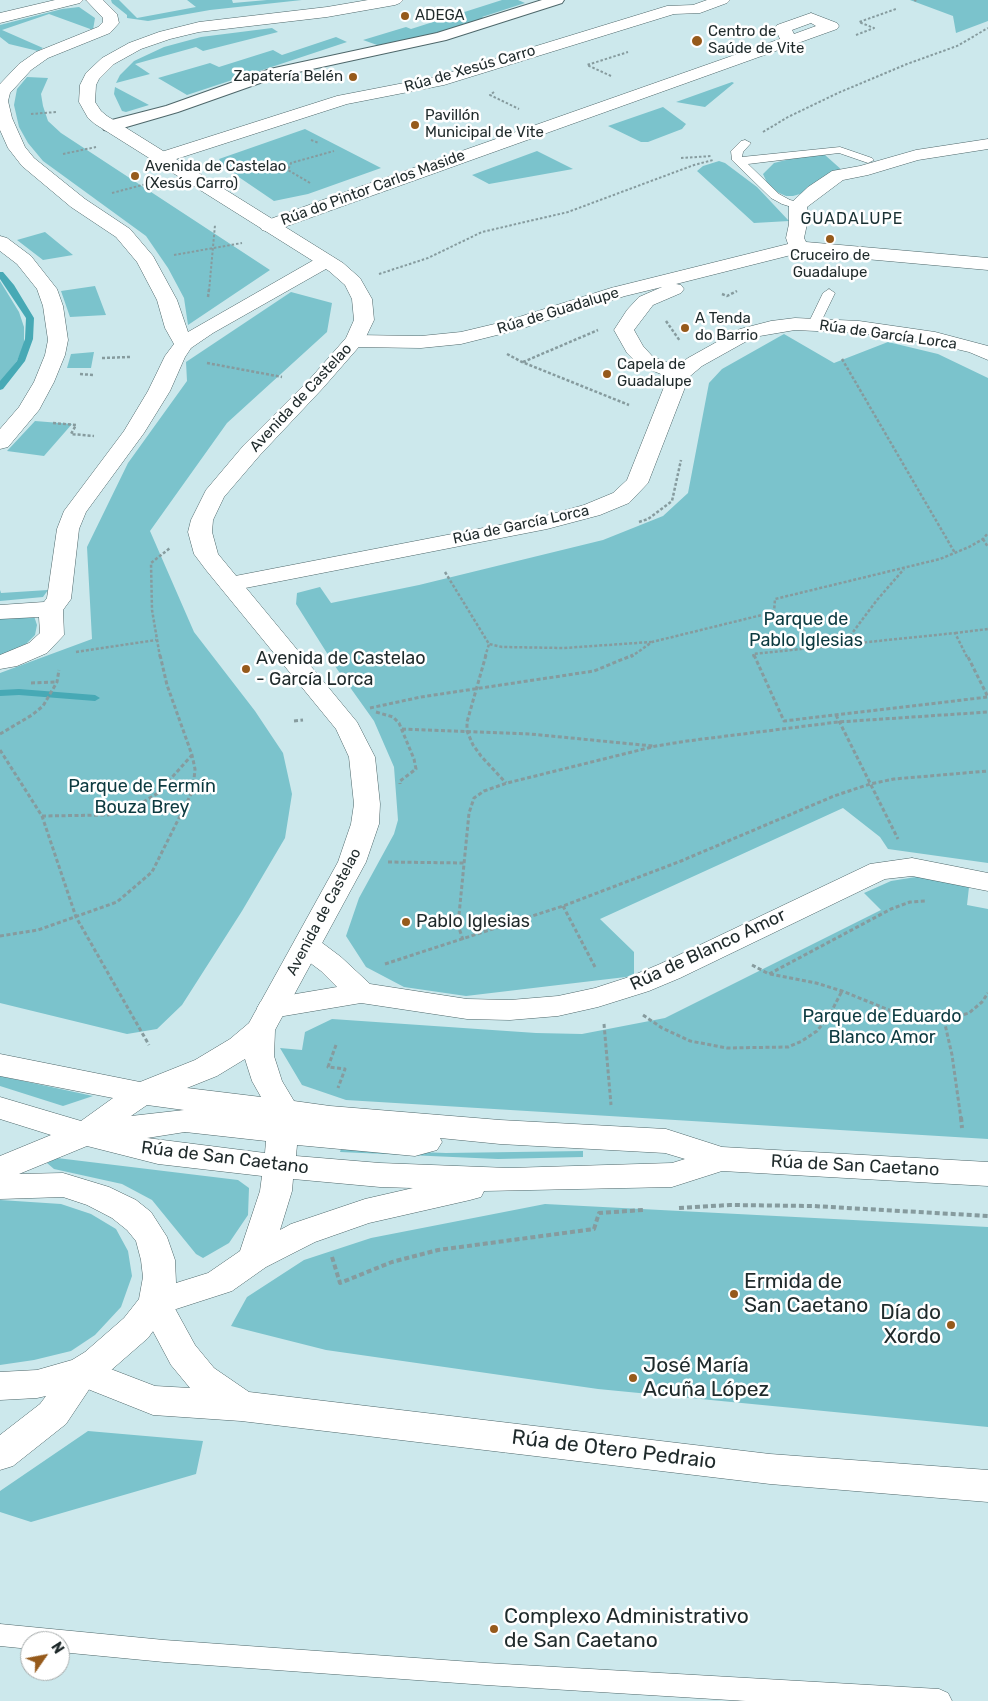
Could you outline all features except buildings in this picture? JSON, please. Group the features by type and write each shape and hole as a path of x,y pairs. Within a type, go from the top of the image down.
{"street":[{"path":"0,18 75,0"},
{"path":"94,0 111,17 111,23 104,30 42,55 25,67 2,92 0,101 3,118 17,148 28,162 78,203 123,233 146,260 167,300 179,350"},
{"name":"Avenida de Castelao","path":"266,1019 352,862 360,842 367,804 362,757 356,740 338,713 206,554 200,532 202,520 214,495 252,450 316,384 354,341 364,320 362,298 353,282 326,261 110,126 90,108 86,95 88,86 95,73 108,61 135,46 165,35 199,27 326,12 395,0"},
{"path":"110,126 172,109 276,72 441,37 557,0"},
{"name":"Rúa de Xesús Carro","path":"161,158 344,100 438,81 673,8 694,10 722,0"},
{"name":"Rúa do Pintor Carlos Maside","path":"268,226 789,41"},
{"path":"799,247 795,238 798,224 798,205 814,191 838,175 868,160 934,136"},
{"path":"838,175 862,171 916,154 988,144"},
{"path":"0,242 24,260 47,289 53,306 58,340 55,355 44,382 28,410 2,437"},
{"name":"Rúa de Guadalupe","path":"354,341 421,342 461,338 510,326 618,292 799,247 987,263"},
{"name":"Rúa de Guadalupe","path":"680,374 656,366 634,349 624,330 634,314 646,301 759,256"},
{"path":"0,662 8,661 38,648 52,635 51,609 58,599 68,529 75,510 133,433 159,391 179,350 206,329 326,261"},
{"name":"Rúa de García Lorca","path":"230,584 547,522 592,510 621,498 637,482 672,390 680,374 694,362 748,333 771,327 814,324 859,327 935,338 976,348 988,354"},
{"path":"0,612 51,609"},
{"name":"Rúa de Blanco Amor","path":"266,1019 361,992 467,1009 510,1010 558,1006 598,997 639,984 670,971 880,870 912,867 988,882"},
{"path":"307,946 331,964 361,992"},
{"path":"0,1169 85,1134 142,1093 206,1068 241,1047 266,1019"},
{"path":"254,1258 276,1191 284,1122 267,1081 260,1056 266,1019"},
{"name":"Rúa de San Caetano","path":"0,1065 284,1122 415,1144 500,1132 666,1141 722,1158 988,1174"},
{"path":"0,1108 85,1134"},
{"name":"Rúa de San Caetano","path":"85,1134 186,1121 284,1122"},
{"name":"Rúa de San Caetano","path":"85,1134 158,1152 278,1166 380,1175 509,1180 672,1175 722,1158"},
{"path":"155,1303 220,1282 254,1258 303,1233 365,1211 509,1180"},
{"path":"0,1187 63,1185 98,1196 124,1208 139,1221 151,1237 158,1260 160,1277 155,1303 136,1328 122,1342 82,1372 53,1414 0,1455"},
{"name":"Rúa de Otero Pedraio","path":"155,1303 183,1356 202,1378 241,1406"},
{"path":"0,1386 37,1384 82,1372"},
{"name":"Rúa de Otero Pedraio","path":"82,1372 153,1400 241,1406 770,1469 988,1486"}],"lane":[{"path":"745,143 737,151 736,158 775,196 798,205"},
{"path":"740,161 770,160 840,150 868,160"},
{"path":"814,324 829,293"},
{"path":"0,1635 164,1651 486,1674 939,1701"}],"path":[{"path":"884,14 896,9"},
{"path":"745,143 788,117 838,93 907,64 957,46 988,28"},
{"path":"611,76 587,66 630,51"},
{"path":"490,95 519,109"},
{"path":"48,112 57,112"},
{"path":"311,140 319,144"},
{"path":"85,150 96,147"},
{"path":"311,184 288,170 291,163 334,151"},
{"path":"680,158 717,156"},
{"path":"377,274 428,258 482,232 568,212 694,165 715,160"},
{"path":"139,186 150,182"},
{"path":"206,329 215,226"},
{"path":"173,255 242,243"},
{"path":"662,315 674,333"},
{"path":"522,362 574,339"},
{"path":"179,350 282,377"},
{"path":"502,351 522,362 629,405"},
{"path":"102,358 130,357"},
{"path":"842,359 955,553"},
{"path":"71,434 76,426"},
{"path":"445,572 489,644 502,647 564,648 652,642 774,612 775,598 905,569 955,553 983,539 988,533"},
{"path":"983,539 988,547"},
{"path":"0,936 38,930 117,902 152,872 193,790 195,769 192,755 167,685 156,640 152,610 151,563 170,548"},
{"path":"844,645 877,600 905,569"},
{"path":"955,633 988,697 784,721 753,654 988,629"},
{"path":"70,653 156,640"},
{"path":"371,708 594,670 632,656 652,642"},
{"path":"489,644 467,722 467,731 473,745 481,756 507,783"},
{"path":"0,734 44,706 58,682"},
{"path":"463,940 458,925 469,812 474,798 484,791 507,783 656,746 838,722 988,712"},
{"path":"836,715 901,845"},
{"path":"402,729 530,734 656,746"},
{"path":"0,750 42,816 76,917 149,1045"},
{"path":"42,816 108,816 132,809 158,793 192,755"},
{"path":"376,967 563,906 681,861 834,796 870,784 894,779 988,772"},
{"path":"388,862 464,863"},
{"path":"770,974 891,909 910,902 935,902"},
{"path":"563,906 596,969"},
{"path":"747,963 770,974 816,982 899,1014 944,1020 969,1013 982,1002 988,993"},
{"path":"641,1014 662,1028 690,1041 727,1048 788,1047 802,1041 817,1031 829,1016 842,991"},
{"path":"603,1019 612,1108"},
{"path":"944,1020 952,1055 962,1128"},
{"path":"336,1045 328,1067 345,1069 338,1088"},
{"path":"674,1208 730,1205 813,1206 988,1216"},
{"path":"329,1248 340,1283 392,1262 438,1250 594,1229 600,1213 646,1210"}],"green space":[{"path":"111,0 119,0 137,18 196,7 187,0 232,0 233,3 267,0 302,0 210,10 148,21 127,18 127,15 112,3"},
{"path":"502,0 518,0 525,3 482,17 486,19 448,31 380,46 363,40 406,27 411,29"},
{"path":"910,0 988,0 988,21 956,33 953,16"},
{"path":"79,7 95,18 93,30 49,14 2,30 43,48 38,51 9,44 0,37 0,25 62,9"},
{"path":"272,28 278,32 203,51 196,47 135,64 150,74 116,83 120,75 134,61 164,47 201,37"},
{"path":"336,37 347,42 187,95 158,78 210,63 219,67 273,50 282,55"},
{"path":"27,77 48,78 41,94 43,106 48,121 61,133 270,270 188,325 184,298 168,268 146,236 43,161 28,143 19,127 14,105 17,89"},
{"path":"732,82 734,83 705,107 676,102"},
{"path":"115,87 149,105 126,112 122,111 114,94"},
{"path":"663,107 686,124 682,129 648,142 641,142 608,126"},
{"path":"305,129 381,168 308,194 274,201 224,167 219,159"},
{"path":"537,151 573,169 489,184 472,175"},
{"path":"818,154 825,155 843,171 793,196 786,196 770,189 763,174 774,163"},
{"path":"719,161 725,163 757,187 789,221 754,223 697,171 703,166"},
{"path":"45,232 73,255 43,260 17,240"},
{"path":"0,281 19,312 24,327 24,345 17,361 0,383"},
{"path":"95,286 106,315 70,317 61,291"},
{"name":"Parque de Fermín Bouza Brey","path":"291,292 332,303 327,332 227,423 150,531 194,632 255,711 283,753 292,794 285,838 242,911 182,1005 157,1029 127,1034 0,1003 0,673 92,639 87,547 128,463 187,381 186,362"},
{"name":"Parque de Pablo Iglesias","path":"784,334 834,363 888,342 938,354 988,378 988,863 888,849 880,837 843,808 600,919 634,952 634,976 466,996 404,987 366,967 346,936 359,898 394,834 398,820 394,767 374,721 337,669 296,604 297,593 320,587 331,603 419,585 603,540 663,516 688,493 709,383 722,369"},
{"path":"94,352 91,368 67,368 71,354"},
{"path":"35,421 72,424 44,456 7,451"},
{"path":"0,590 1,593 48,590 43,597 0,601"},
{"path":"34,616 37,625 35,635 26,644 0,656 0,618"},
{"name":"Parque de Eduardo Blanco Amor","path":"922,876 969,887 967,905 988,909 988,1139 346,1100 302,1085 280,1048 302,1050 305,1032 332,1019 536,1033 582,1034 665,1018 881,910 864,893 891,881"},
{"path":"0,1076 93,1096 63,1106 0,1086"},
{"path":"341,1149 446,1153 583,1151 583,1157 498,1159 340,1152"},
{"path":"57,1158 238,1180 249,1188 248,1215 229,1243 203,1258 196,1254 152,1200 122,1184 54,1169 47,1163"},
{"path":"0,1200 61,1204 91,1214 116,1229 128,1251 132,1276 121,1307 95,1335 71,1351 34,1360 0,1365"},
{"path":"545,1204 988,1227 988,1427 598,1389 326,1350 231,1326 247,1297 304,1260 371,1238"},
{"path":"88,1431 203,1441 196,1474 31,1522 0,1512 0,1491"}],"waterway":[{"path":"0,274 11,287 30,318 29,339 21,361 0,387"},
{"path":"0,693 19,692 95,698"}],"place":[{"name":"ADEGA","path":"405,16"},
{"name":"Centro de Saúde de Vite","path":"697,41"},
{"name":"Zapatería Belén","path":"353,77"},
{"name":"Pavillón Municipal de Vite","path":"415,125"},
{"name":"Avenida de Castelao (Xesús Carro)","path":"135,176"},
{"name":"Cruceiro de Guadalupe","path":"830,239"},
{"name":"A Tenda do Barrio","path":"685,328"},
{"name":"Capela de Guadalupe","path":"607,374"},
{"name":"Avenida de Castelao - García Lorca","path":"246,669"},
{"name":"Pablo Iglesias","path":"406,922"},
{"name":"Ermida de San Caetano","path":"734,1294"},
{"name":"Día do Xordo","path":"951,1325"},
{"name":"José María Acuña López","path":"633,1378"},
{"name":"Complexo Administrativo de San Caetano","path":"494,1629"}],"district":[{"name":"GUADALUPE","path":"852,219"}]}
